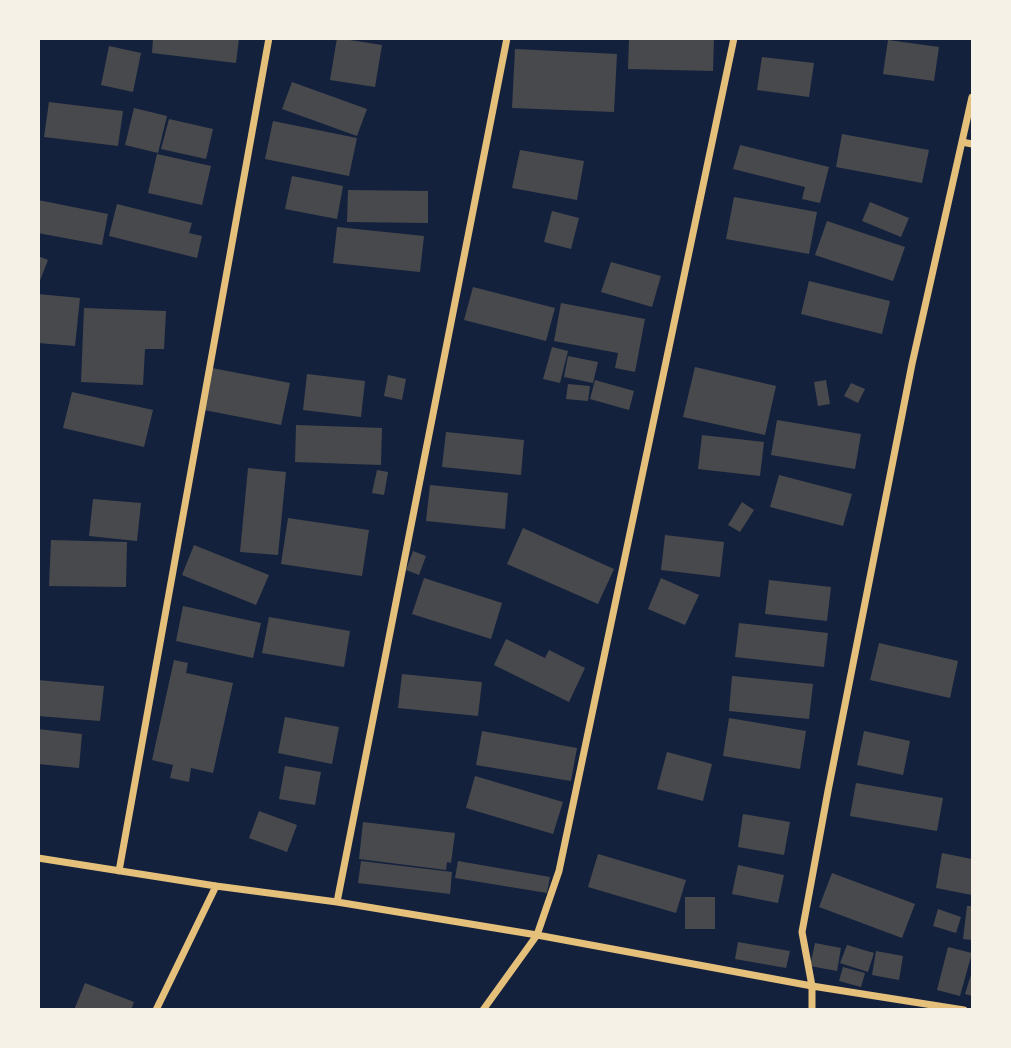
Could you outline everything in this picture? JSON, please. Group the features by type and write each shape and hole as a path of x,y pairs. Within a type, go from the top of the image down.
{"street":[{"path":"119,871 270,38"},
{"path":"337,902 508,38"},
{"path":"483,1010 537,935 559,871 734,38"},
{"path":"812,1010 812,986 802,932 804,919 912,364 972,97"},
{"path":"962,142 972,144"},
{"path":"38,858 337,902 537,935 812,986 964,1010"},
{"path":"156,1010 216,886"}],"building":[{"path":"153,38 239,38 236,63 152,53"},
{"path":"337,38 382,45 375,87 330,80"},
{"path":"629,38 714,38 713,71 628,69"},
{"path":"888,40 939,47 934,81 883,74"},
{"path":"109,46 141,53 133,92 101,85"},
{"path":"515,49 617,54 614,112 512,108"},
{"path":"762,57 814,63 809,97 757,90"},
{"path":"292,82 367,109 357,136 282,109"},
{"path":"49,102 123,111 118,146 44,137"},
{"path":"134,108 167,116 158,153 125,145"},
{"path":"169,119 213,129 206,159 161,149"},
{"path":"273,121 357,138 349,176 265,159"},
{"path":"842,134 929,150 922,183 836,167"},
{"path":"740,145 829,167 820,203 802,199 805,187 733,169"},
{"path":"520,150 584,161 577,200 512,188"},
{"path":"157,154 211,166 202,205 148,193"},
{"path":"292,176 343,186 337,219 285,209"},
{"path":"348,190 428,191 428,223 347,222"},
{"path":"734,197 817,212 809,254 726,239"},
{"path":"38,200 108,214 102,245 38,233"},
{"path":"870,202 909,218 901,237 862,221"},
{"path":"117,204 192,223 189,233 202,236 197,258 109,236"},
{"path":"552,211 579,218 571,249 544,242"},
{"path":"827,221 905,247 893,281 815,255"},
{"path":"337,227 424,236 420,272 333,263"},
{"path":"38,256 48,260 39,283 38,283"},
{"path":"611,262 661,276 652,307 601,292"},
{"path":"809,281 890,301 882,334 801,314"},
{"path":"473,287 555,308 546,341 464,320"},
{"path":"38,294 80,298 75,346 38,343"},
{"path":"561,303 645,319 635,372 615,368 618,353 554,341"},
{"path":"84,308 166,311 164,349 145,349 143,385 81,382"},
{"path":"552,347 568,351 560,383 543,379"},
{"path":"568,356 598,362 593,383 564,377"},
{"path":"695,367 776,386 765,435 683,417"},
{"path":"212,368 290,383 281,425 204,410"},
{"path":"307,374 365,381 361,417 303,410"},
{"path":"388,375 406,379 402,400 384,396"},
{"path":"595,380 634,391 629,410 590,399"},
{"path":"826,380 830,404 818,406 814,382"},
{"path":"851,383 865,389 858,403 844,396"},
{"path":"568,384 590,386 588,401 566,399"},
{"path":"72,392 153,410 144,447 63,428"},
{"path":"777,420 861,434 855,469 771,455"},
{"path":"296,425 382,428 381,465 295,462"},
{"path":"446,432 524,440 521,475 442,467"},
{"path":"702,435 764,442 760,476 698,469"},
{"path":"248,468 286,472 278,555 240,552"},
{"path":"377,470 388,472 384,495 372,493"},
{"path":"779,475 852,494 843,526 770,507"},
{"path":"430,485 508,493 505,529 426,521"},
{"path":"93,499 141,503 137,541 89,536"},
{"path":"742,502 754,510 740,532 728,525"},
{"path":"288,518 369,530 362,576 281,564"},
{"path":"523,528 614,569 598,604 507,564"},
{"path":"665,535 724,542 720,577 661,570"},
{"path":"51,540 127,542 126,587 49,586"},
{"path":"194,545 269,575 256,605 182,575"},
{"path":"413,551 426,556 419,575 406,570"},
{"path":"424,578 502,603 491,639 412,614"},
{"path":"661,578 699,595 685,625 648,609"},
{"path":"769,580 831,587 827,621 765,614"},
{"path":"183,606 261,623 253,658 176,641"},
{"path":"269,617 350,631 344,667 262,653"},
{"path":"739,623 828,633 824,667 735,657"},
{"path":"506,639 545,658 549,650 585,668 569,702 494,665"},
{"path":"879,643 958,661 950,698 870,680"},
{"path":"174,660 188,663 186,673 233,683 213,773 191,768 189,782 170,778 173,765 152,760"},
{"path":"402,674 482,682 478,716 398,708"},
{"path":"732,676 813,684 809,719 729,711"},
{"path":"38,680 104,686 100,721 38,716"},
{"path":"285,717 339,727 332,764 278,753"},
{"path":"729,718 806,731 800,769 723,756"},
{"path":"38,729 82,734 79,768 38,764"},
{"path":"482,731 577,748 571,781 476,765"},
{"path":"864,731 910,741 903,775 857,765"},
{"path":"667,752 712,764 703,801 657,789"},
{"path":"285,766 321,772 315,805 279,799"},
{"path":"475,776 563,802 553,834 466,808"},
{"path":"856,783 943,798 937,831 850,816"},
{"path":"259,811 297,825 287,852 249,838"},
{"path":"743,814 790,822 784,855 738,847"},
{"path":"363,822 455,833 451,863 447,862 446,870 359,859"},
{"path":"942,853 972,859 972,895 936,888"},
{"path":"598,854 686,880 676,913 588,887"},
{"path":"361,861 452,872 450,894 358,883"},
{"path":"458,861 550,877 547,893 455,878"},
{"path":"738,865 784,875 778,903 732,894"},
{"path":"832,873 915,904 902,938 819,907"},
{"path":"685,897 715,897 715,929 685,929"},
{"path":"967,906 972,906 972,940 963,939"},
{"path":"938,909 961,917 956,933 933,926"},
{"path":"738,942 790,951 786,968 735,959"},
{"path":"815,943 841,948 837,971 810,966"},
{"path":"847,945 874,953 868,972 840,963"},
{"path":"948,947 972,953 960,996 937,990"},
{"path":"876,951 903,956 899,980 872,975"},
{"path":"843,967 865,973 861,987 839,981"},
{"path":"972,971 972,996 965,994"},
{"path":"85,983 134,1002 131,1010 74,1010"}]}
